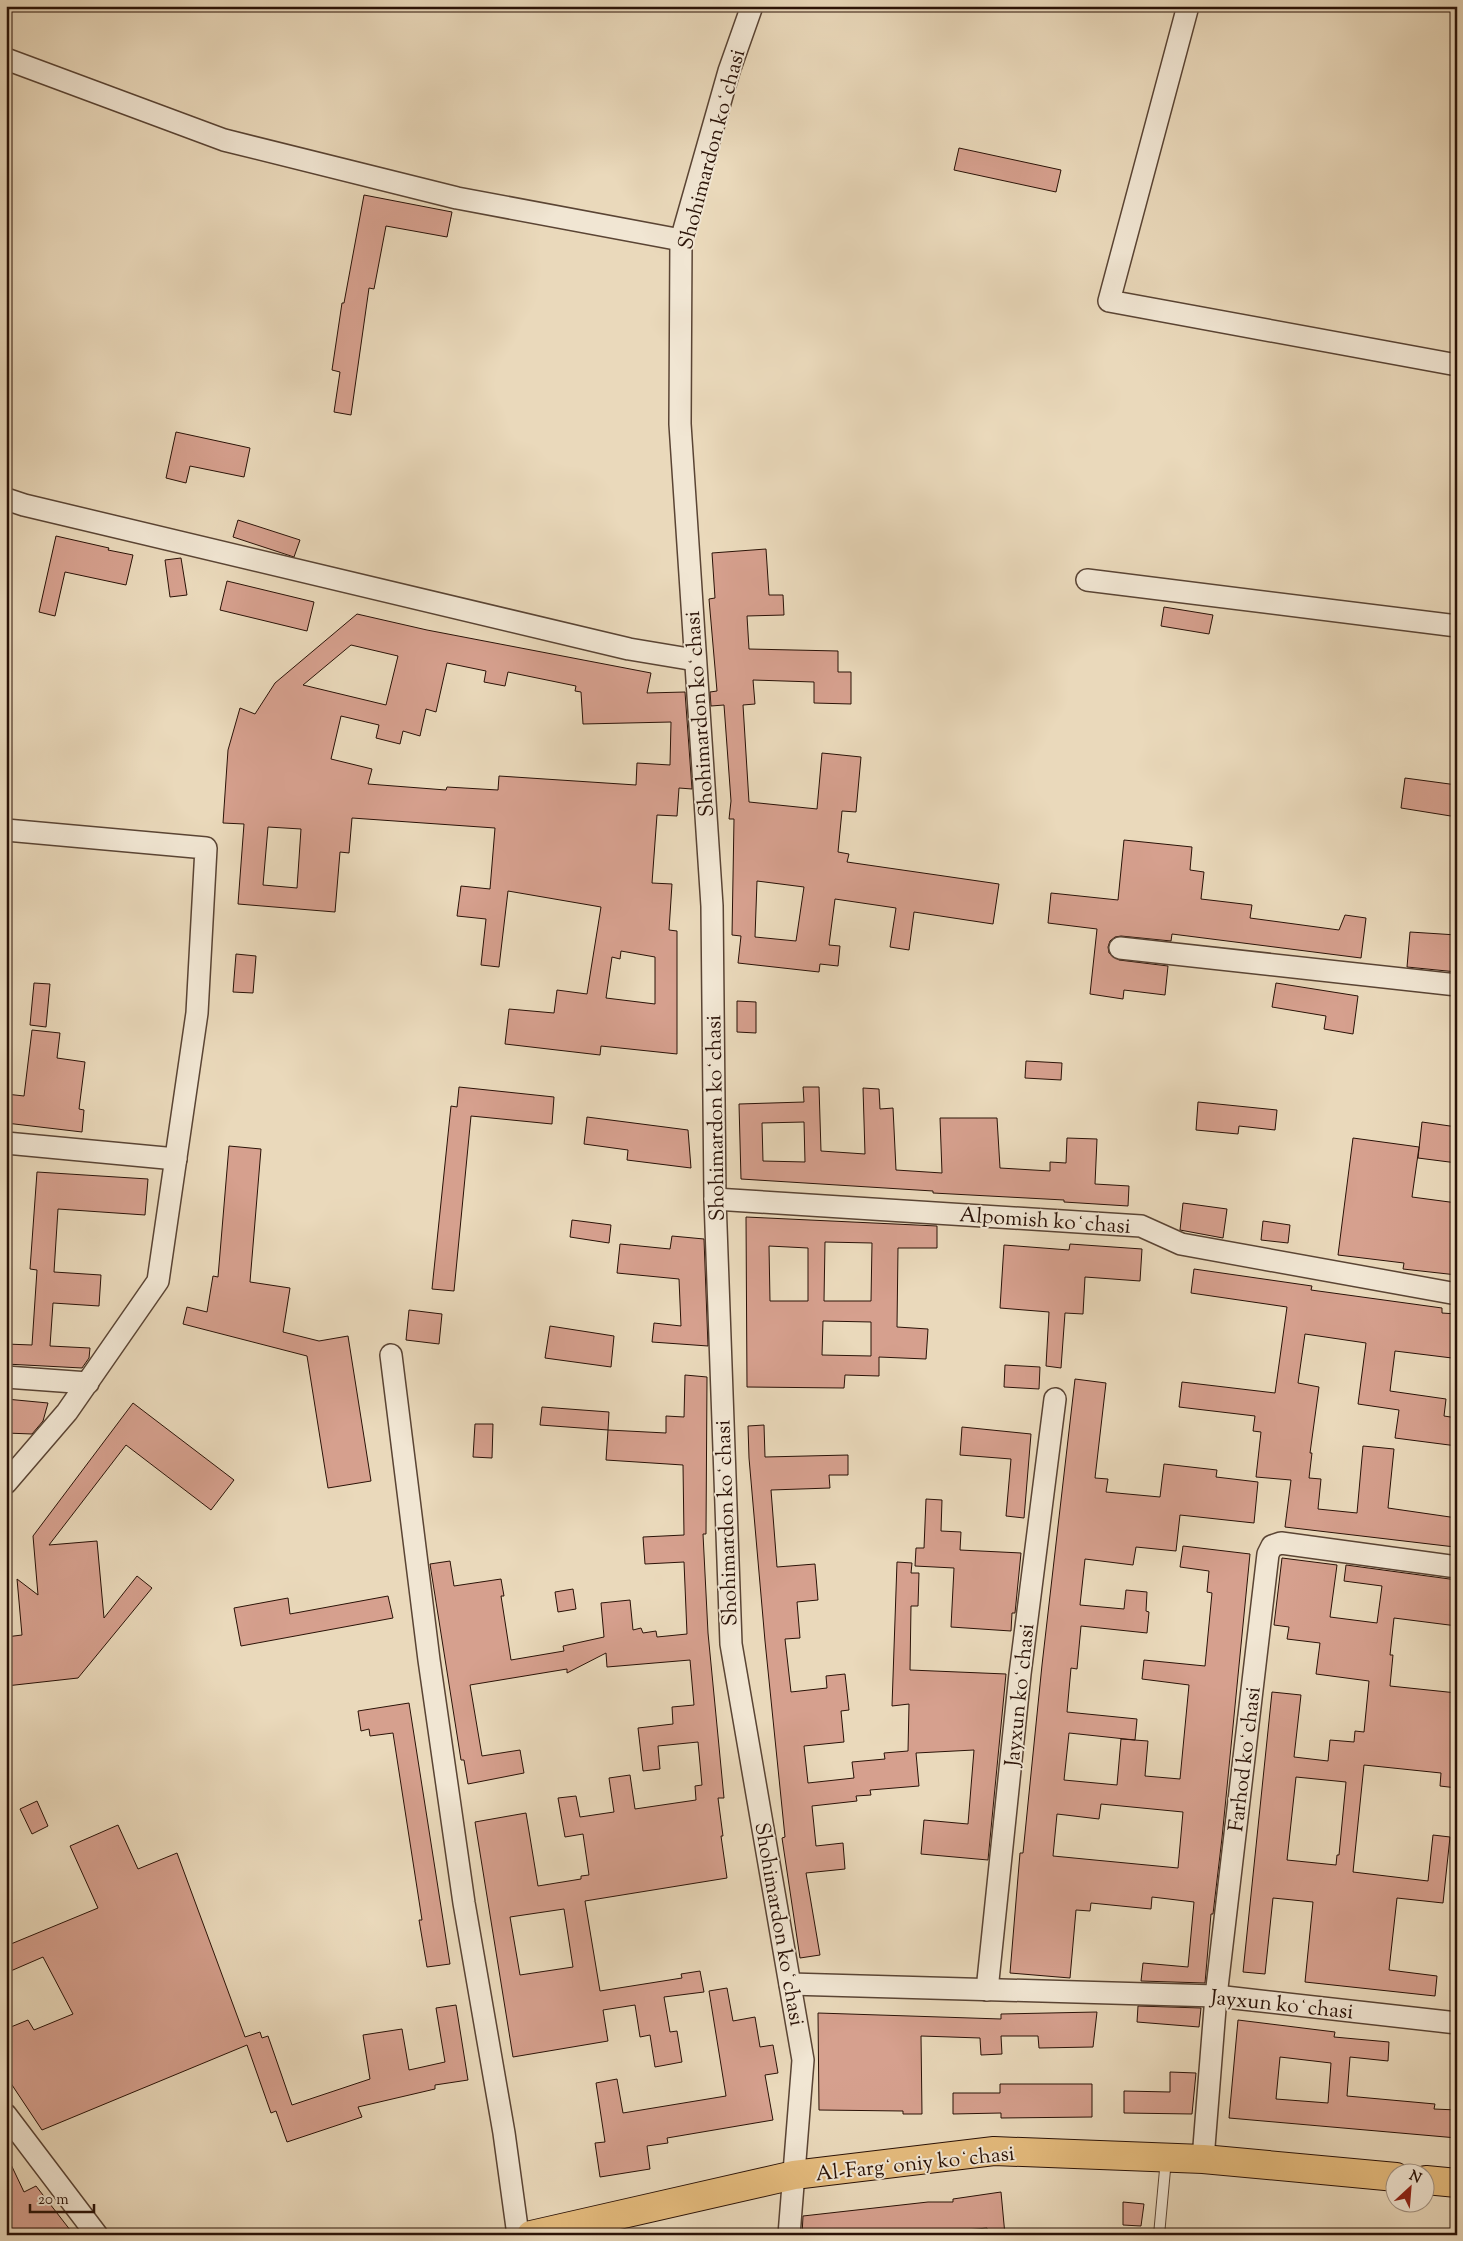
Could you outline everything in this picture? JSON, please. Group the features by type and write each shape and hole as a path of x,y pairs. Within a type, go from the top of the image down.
{"main road":[{"name":"Al-Fargʻoniy koʻchasi","path":"531,2235 794,2175 994,2150 1204,2159 1386,2176"},
{"path":"1436,2181 1457,2183"}],"street":[{"name":"Shohimardon koʻchasi","path":"752,6 729,71 681,240 680,424 712,906 715,1199 731,1644 803,2060 789,2235"},
{"path":"1188,6 1109,301 1457,365"},
{"path":"6,59 224,140 457,198 681,240"},
{"path":"6,499 24,505 629,649 695,660"},
{"path":"1087,580 1457,626"},
{"path":"6,830 206,848 197,1013 158,1281 67,1412 6,1483"},
{"path":"1120,948 1457,985"},
{"path":"6,1143 176,1159"},
{"name":"Alpomish koʻchasi","path":"715,1199 1141,1226 1181,1244 1457,1294"},
{"path":"391,1355 429,1660 464,1903 504,2133 518,2235"},
{"path":"6,1377 88,1382"},
{"name":"Jayxun koʻchasi","path":"987,1990 1020,1674 1055,1399"},
{"name":"Farhod koʻchasi","path":"1204,2159 1216,1996 1268,1554 1272,1546 1281,1543 1457,1568"},
{"name":"Jayxun koʻchasi","path":"790,1984 1216,1996 1457,2023"},
{"path":"6,2115 97,2235"}],"lane":[{"path":"1159,2235 1166,2158"}],"building":[{"path":"959,148 1061,170 1056,192 954,170"},
{"path":"364,195 452,212 447,237 386,226 374,289 369,288 351,415 334,412 340,372 332,370 342,303 344,303"},
{"path":"176,432 250,448 244,477 190,466 186,483 166,478"},
{"path":"238,520 300,540 294,557 233,537"},
{"path":"56,536 133,555 126,585 65,572 55,616 39,612"},
{"path":"766,549 769,595 783,595 784,615 747,616 749,649 838,651 838,672 851,672 851,704 814,703 814,682 753,680 755,704 743,705 749,802 817,809 822,753 861,757 856,812 842,811 838,852 849,854 847,862 999,884 993,924 914,912 909,950 890,947 896,908 835,899 829,945 840,946 838,966 820,964 819,972 738,963 741,936 732,935 734,819 729,819 731,801 724,705 711,706 710,692 717,691 709,599 715,598 712,553","holes":["757,881 804,887 796,941 755,937"]},
{"path":"181,558 187,595 170,597 165,560"},
{"path":"227,581 314,602 307,631 220,610"},
{"path":"1164,607 1213,615 1209,634 1161,626"},
{"path":"357,614 427,630 651,673 647,693 685,692 692,789 679,788 677,816 657,815 652,883 672,884 669,930 677,931 677,1054 601,1046 600,1055 505,1044 509,1009 554,1013 557,990 587,994 601,907 508,891 499,967 481,965 486,919 457,916 461,886 490,889 495,828 352,818 349,853 340,852 335,912 238,904 244,824 223,823 228,750 240,708 255,714 275,683","holes":["351,645 398,656 386,705 303,685","447,663 486,671 484,682 505,686 508,672 576,686 575,691 581,692 583,724 671,722 670,765 637,763 636,785 499,776 498,790 447,787 446,790 368,784 372,769 331,759 341,716 379,725 376,738 400,744 403,731 420,736 426,709 436,712","268,827 301,829 297,888 263,885","621,951 655,957 655,1004 606,998 612,957 620,959"]},
{"path":"1405,778 1457,785 1457,817 1401,808"},
{"path":"1124,840 1192,847 1190,870 1204,872 1201,899 1252,905 1250,918 1339,930 1345,915 1366,918 1361,958 1172,934 1171,941 1121,936 1115,937 1110,941 1109,953 1119,960 1168,966 1165,995 1124,990 1123,999 1090,994 1097,929 1048,923 1051,893 1118,900"},
{"path":"1410,932 1457,935 1457,972 1407,967"},
{"path":"236,954 256,956 253,993 233,992"},
{"path":"34,983 50,984 46,1027 30,1025"},
{"path":"1276,983 1358,996 1353,1034 1324,1029 1326,1016 1272,1007"},
{"path":"737,1001 756,1002 756,1033 737,1032"},
{"path":"32,1030 60,1033 57,1058 85,1062 79,1109 84,1110 82,1132 6,1123 6,1094 24,1096"},
{"path":"1026,1061 1062,1063 1061,1080 1025,1078"},
{"path":"459,1087 554,1097 552,1124 471,1116 454,1291 432,1289 451,1106 457,1107"},
{"path":"803,1087 819,1087 821,1151 865,1154 863,1088 879,1089 880,1109 893,1108 896,1170 942,1173 940,1118 997,1118 1000,1168 1050,1171 1050,1162 1066,1163 1067,1138 1097,1139 1095,1184 1129,1186 1128,1206 1064,1202 1064,1200 933,1193 933,1191 741,1179 739,1104 804,1102","holes":["804,1122 805,1162 763,1161 762,1123"]},
{"path":"1198,1102 1277,1110 1275,1130 1239,1126 1238,1134 1196,1130"},
{"path":"587,1117 688,1130 691,1168 627,1160 628,1150 584,1144"},
{"path":"1422,1122 1457,1127 1457,1163 1418,1158"},
{"path":"1353,1138 1419,1147 1412,1197 1457,1203 1457,1275 1403,1269 1404,1263 1338,1255"},
{"path":"229,1146 261,1149 250,1282 290,1288 283,1332 319,1341 348,1336 371,1481 328,1488 307,1356 183,1324 187,1307 207,1312 213,1276 218,1277"},
{"path":"37,1172 148,1179 145,1215 58,1209 54,1272 101,1275 99,1306 53,1303 50,1346 90,1348 89,1358 82,1368 6,1364 6,1344 32,1345 37,1270 30,1269"},
{"path":"1183,1203 1227,1209 1223,1238 1180,1230"},
{"path":"746,1217 937,1226 937,1248 898,1248 897,1327 928,1329 926,1359 879,1357 879,1376 845,1375 844,1388 747,1387","holes":["825,1242 872,1243 871,1301 824,1301","769,1246 808,1248 808,1301 770,1301","823,1321 871,1322 871,1356 822,1355"]},
{"path":"572,1220 611,1225 609,1243 570,1237"},
{"path":"1263,1221 1290,1225 1288,1243 1261,1240"},
{"path":"672,1236 704,1239 708,1346 652,1342 654,1323 681,1326 679,1279 617,1273 620,1244 670,1249"},
{"path":"1070,1244 1142,1249 1140,1281 1085,1277 1083,1314 1065,1313 1061,1368 1046,1366 1049,1312 1000,1308 1004,1245 1069,1250"},
{"path":"1194,1269 1312,1286 1311,1290 1442,1308 1442,1313 1457,1314 1457,1352 1453,1351 1452,1358 1395,1351 1390,1391 1446,1399 1444,1416 1457,1418 1457,1446 1395,1438 1399,1410 1358,1404 1366,1343 1305,1334 1298,1383 1319,1387 1310,1453 1312,1453 1309,1478 1321,1479 1318,1509 1357,1513 1363,1446 1394,1449 1388,1508 1457,1518 1455,1547 1285,1527 1291,1480 1256,1477 1261,1432 1253,1431 1255,1416 1179,1407 1182,1382 1275,1393 1287,1307 1191,1293"},
{"path":"409,1310 442,1314 439,1344 406,1340"},
{"path":"550,1326 614,1336 611,1367 545,1358"},
{"path":"1005,1365 1040,1367 1039,1389 1004,1387"},
{"path":"685,1375 707,1377 706,1534 703,1534 708,1633 724,1798 718,1798 727,1878 585,1901 600,1991 682,1978 681,1974 700,1971 704,1992 664,1997 670,2032 677,2031 682,2062 655,2067 650,2035 640,2037 635,2005 603,2010 608,2041 513,2057 475,1822 526,1813 538,1886 581,1879 581,1876 589,1875 583,1834 565,1837 558,1798 576,1796 580,1817 614,1812 609,1778 630,1775 635,1809 696,1800 695,1786 702,1785 698,1742 658,1746 660,1769 643,1771 638,1728 673,1724 672,1707 694,1705 690,1660 607,1667 606,1653 567,1673 567,1669 470,1685 482,1756 520,1750 524,1773 468,1784 464,1760 461,1760 430,1564 450,1561 454,1586 501,1579 504,1596 501,1596 511,1660 564,1651 563,1646 604,1637 601,1603 630,1600 633,1630 641,1628 643,1633 656,1631 657,1637 687,1634 684,1562 645,1564 643,1537 684,1535 683,1465 606,1460 608,1430 666,1433 666,1416 684,1417","holes":["564,1909 573,1967 520,1975 510,1917"]},
{"path":"1075,1379 1106,1383 1095,1478 1108,1479 1106,1492 1160,1497 1164,1464 1217,1470 1216,1477 1258,1482 1254,1523 1180,1515 1176,1551 1136,1547 1133,1565 1085,1559 1080,1605 1124,1609 1126,1590 1147,1592 1146,1611 1149,1612 1147,1633 1081,1626 1077,1669 1071,1668 1067,1712 1137,1719 1135,1740 1069,1733 1064,1780 1117,1785 1121,1739 1148,1741 1145,1776 1180,1779 1189,1685 1142,1679 1144,1660 1205,1666 1212,1593 1207,1592 1209,1571 1180,1567 1183,1546 1250,1554 1222,1838 1213,1914 1211,1914 1205,1983 1141,1981 1143,1963 1188,1967 1194,1902 1152,1897 1151,1909 1091,1903 1090,1911 1076,1910 1070,1978 1010,1973 1020,1853 1023,1853 1042,1665","holes":["1101,1804 1183,1812 1178,1868 1053,1856 1057,1814 1099,1819"]},
{"path":"6,1399 48,1403 43,1421 32,1434 6,1433"},
{"path":"133,1403 234,1480 211,1510 126,1445 49,1545 97,1541 104,1618 137,1576 152,1588 78,1678 6,1686 6,1637 22,1635 17,1579 38,1595 33,1536"},
{"path":"542,1407 609,1412 608,1430 540,1425"},
{"path":"475,1424 493,1424 492,1458 473,1457"},
{"path":"764,1425 765,1457 848,1455 848,1475 829,1475 830,1488 771,1490 777,1567 815,1564 818,1600 797,1602 800,1638 785,1639 791,1692 827,1688 826,1676 845,1674 849,1710 841,1711 844,1742 804,1746 808,1783 854,1778 852,1762 885,1759 884,1753 908,1751 909,1704 892,1706 897,1562 912,1563 911,1573 919,1573 918,1606 911,1606 910,1670 1006,1674 988,1860 921,1854 924,1820 968,1824 974,1750 916,1753 919,1786 870,1790 871,1795 856,1796 857,1801 812,1806 816,1846 843,1843 845,1869 806,1873 820,1955 800,1958 782,1838 785,1837 749,1458 748,1426"},
{"path":"962,1427 1031,1434 1024,1518 1006,1516 1011,1459 960,1455"},
{"path":"926,1499 942,1500 941,1531 961,1532 960,1550 1021,1553 1015,1613 1012,1613 1011,1631 951,1627 954,1568 915,1566 916,1548 924,1548"},
{"path":"1282,1558 1337,1565 1330,1617 1377,1623 1382,1586 1344,1581 1346,1565 1457,1580 1457,1626 1394,1618 1390,1655 1393,1655 1390,1686 1457,1693 1457,1788 1440,1786 1441,1773 1364,1765 1353,1872 1428,1881 1433,1835 1450,1837 1443,1903 1397,1898 1389,1970 1437,1976 1435,1996 1305,1982 1313,1902 1273,1898 1265,1974 1243,1972 1272,1692 1301,1695 1294,1757 1328,1761 1330,1740 1354,1742 1355,1731 1364,1732 1369,1681 1316,1674 1320,1643 1287,1639 1289,1627 1274,1625","holes":["1296,1777 1346,1782 1339,1855 1337,1855 1336,1865 1287,1860"]},
{"path":"573,1589 576,1609 558,1612 555,1592"},
{"path":"388,1596 393,1618 241,1646 234,1608 288,1598 290,1614"},
{"path":"409,1703 450,1964 427,1967 419,1920 422,1920 393,1733 370,1736 369,1729 361,1731 358,1711"},
{"path":"37,1801 48,1826 32,1834 20,1809"},
{"path":"118,1825 138,1869 177,1853 245,2037 260,2032 262,2038 268,2036 292,2105 370,2079 363,2035 402,2029 409,2070 445,2062 436,2008 456,2005 468,2080 435,2085 435,2089 358,2107 362,2117 287,2142 276,2111 271,2113 247,2045 42,2130 6,2076 6,2029 28,2020 34,2030 73,2014 43,1957 6,1973 6,1946 98,1908 70,1846"},
{"path":"727,1988 733,2021 755,2017 760,2047 773,2045 778,2073 765,2075 773,2120 667,2138 668,2143 647,2146 650,2169 600,2177 595,2143 605,2142 596,2083 617,2079 623,2113 726,2096 709,1991"},
{"path":"1138,2006 1201,2008 1199,2027 1137,2022"},
{"path":"1097,2012 1093,2047 1039,2048 1038,2036 1001,2036 1002,2054 981,2055 980,2038 921,2036 922,2114 903,2114 903,2111 819,2110 818,2013 1001,2019 1001,2014"},
{"path":"1238,2020 1335,2032 1334,2037 1389,2042 1388,2061 1350,2057 1347,2096 1435,2104 1434,2109 1457,2110 1457,2138 1229,2118","holes":["1280,2057 1331,2063 1328,2103 1276,2099"]},
{"path":"1170,2072 1196,2073 1192,2114 1124,2113 1124,2091 1170,2092"},
{"path":"1000,2084 1092,2084 1092,2117 1001,2118 1001,2113 953,2114 953,2093 1000,2093"},
{"path":"6,2154 24,2192 36,2186 74,2235 6,2235"},
{"path":"1001,2192 1005,2235 988,2235 987,2228 946,2232 947,2235 802,2235 803,2216 928,2202 953,2202 953,2199"},
{"path":"1123,2202 1144,2204 1141,2226 1123,2225"}]}
